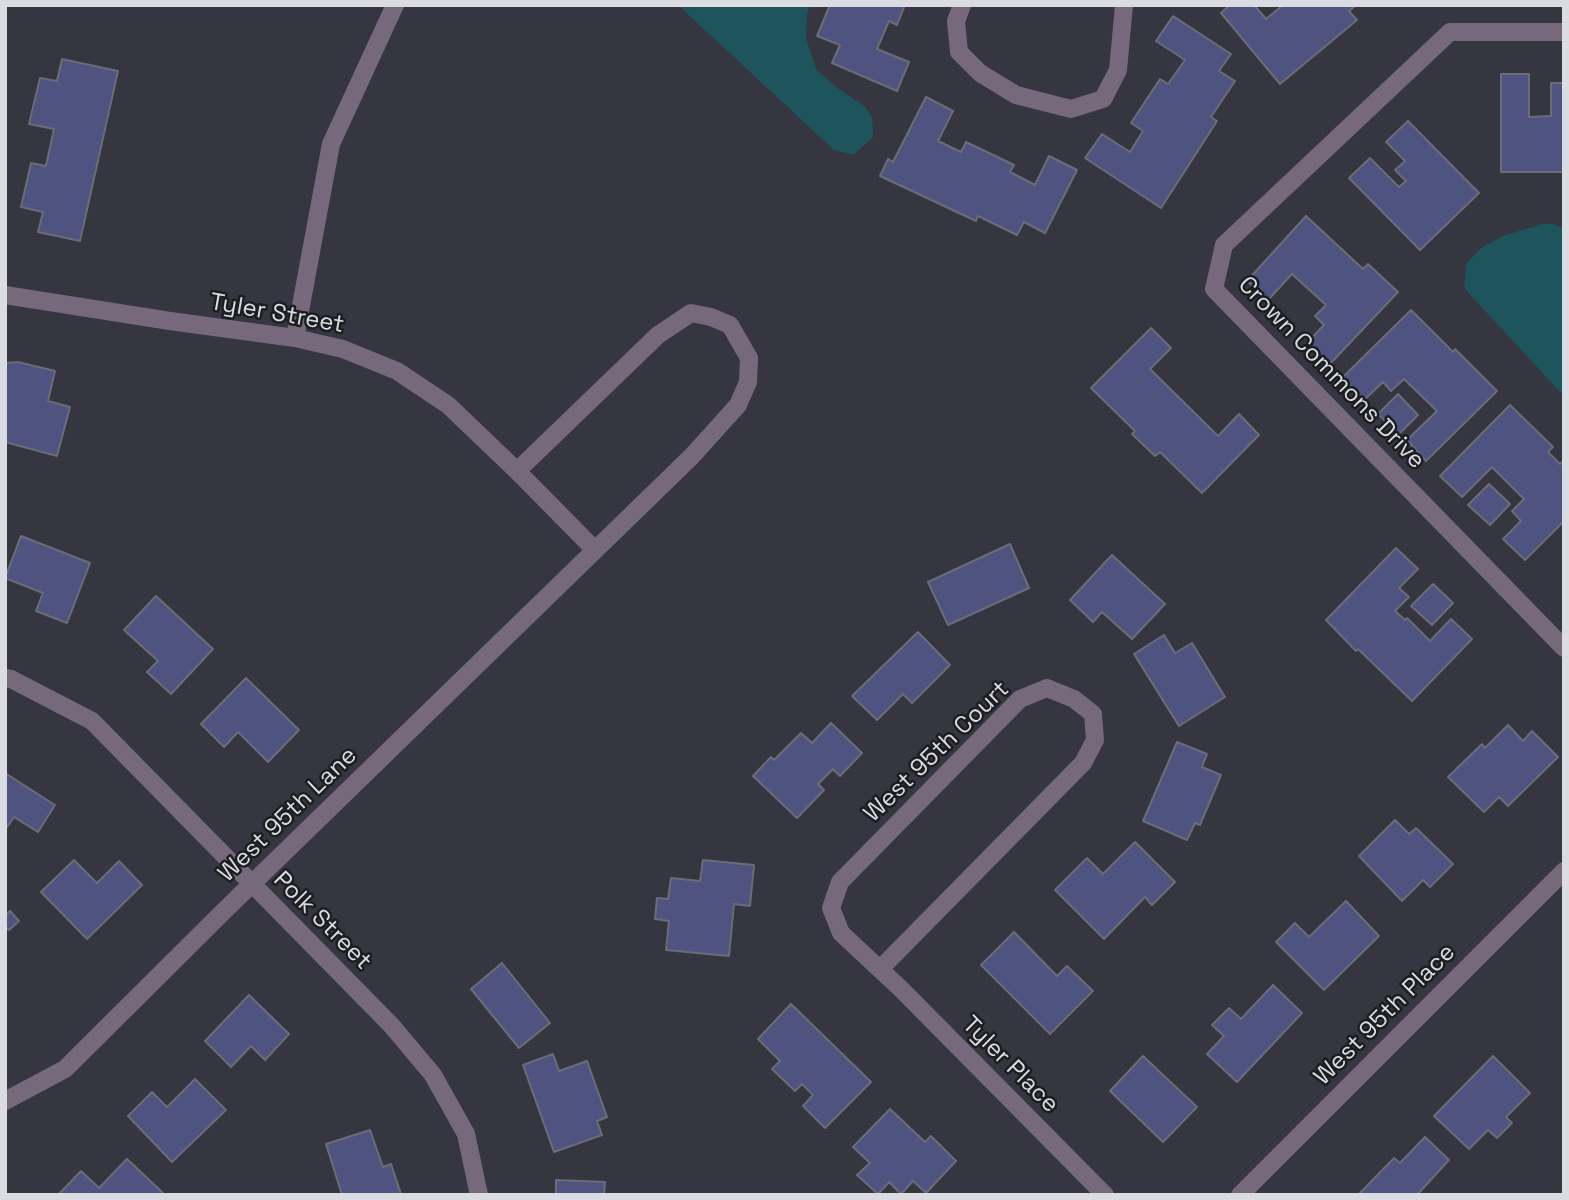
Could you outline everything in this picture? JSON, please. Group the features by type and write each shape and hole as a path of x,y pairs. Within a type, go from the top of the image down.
{"street":[{"path":"295,338 331,144 395,5"},
{"path":"962,5 956,22 959,52 980,73 1016,95 1071,109 1103,99 1118,70 1124,5"},
{"name":"Crown Commons Drive","path":"1564,32 1450,32 1224,245 1214,289 1564,648"},
{"name":"Tyler Street","path":"5,295 295,338 343,349 397,370 448,405 595,550"},
{"name":"West 95th Lane","path":"5,1101 65,1069 692,456 738,405 748,382 749,358 730,326 711,317 691,313 657,335 517,471"},
{"name":"Polk Street","path":"5,678 92,721 392,1026 433,1075 466,1135 479,1195"},
{"name":"West 95th Court","path":"1047,688 1074,699 1093,714 1095,740 1083,763 880,969 841,933 831,908 840,882 1020,699 1047,688"},
{"name":"West 95th Place","path":"1240,1195 1564,871"},
{"name":"Tyler Place","path":"880,969 1105,1195"}],"water":[{"path":"678,5 810,5 806,39 816,69 864,106 872,117 873,137 853,155 834,150"},
{"path":"1542,224 1564,228 1564,393 1560,392 1464,288 1466,264 1481,248 1503,236"}],"building":[{"path":"830,5 905,5 897,25 889,21 877,49 909,62 897,91 832,63 840,45 817,36"},
{"path":"1230,5 1254,5 1266,19 1283,5 1356,5 1349,11 1357,20 1280,84 1221,13"},
{"path":"1173,16 1231,54 1219,71 1235,81 1211,117 1217,121 1161,208 1085,158 1102,134 1130,152 1143,131 1131,123 1160,79 1168,84 1185,60 1156,41"},
{"path":"62,59 118,71 80,241 38,232 43,212 21,207 31,163 46,166 54,129 29,124 40,78 57,81"},
{"path":"1501,74 1529,74 1529,117 1551,116 1551,83 1564,83 1564,172 1501,172"},
{"path":"926,97 953,111 938,141 961,152 966,142 1014,165 1010,172 1035,185 1049,156 1077,170 1045,233 1024,222 1017,235 978,216 976,221 880,176 888,159 893,162"},
{"path":"1408,121 1479,193 1420,250 1349,178 1370,158 1399,187 1406,181 1395,170 1405,161 1386,142"},
{"path":"1306,216 1363,269 1368,264 1398,292 1329,365 1306,344 1324,325 1315,316 1326,305 1292,274 1268,300 1247,281"},
{"path":"1411,310 1497,391 1426,461 1407,440 1437,411 1404,379 1391,391 1383,382 1364,400 1342,378"},
{"path":"1151,328 1171,348 1150,369 1218,436 1239,414 1259,435 1202,493 1160,452 1155,456 1132,434 1135,431 1091,388"},
{"path":"18,362 55,371 48,401 70,407 57,456 5,442 5,363"},
{"path":"1398,394 1418,415 1399,434 1378,414"},
{"path":"1510,405 1553,447 1548,452 1560,464 1564,460 1564,521 1525,560 1503,539 1521,521 1512,511 1524,499 1492,467 1462,497 1440,476"},
{"path":"1489,484 1510,504 1490,525 1468,505"},
{"path":"21,536 90,563 67,623 36,611 43,593 5,578"},
{"path":"1010,544 1029,588 948,625 928,582"},
{"path":"1396,548 1418,569 1399,588 1409,597 1395,611 1405,620 1407,618 1430,641 1451,619 1472,639 1412,701 1326,620"},
{"path":"1112,555 1165,604 1132,639 1102,612 1093,622 1070,600"},
{"path":"1433,584 1453,603 1432,625 1411,606"},
{"path":"156,596 213,649 171,694 147,672 158,661 124,630"},
{"path":"918,632 950,665 912,703 903,694 877,720 852,696"},
{"path":"1164,635 1175,653 1192,643 1225,697 1179,726 1134,654"},
{"path":"246,678 299,730 268,762 238,732 224,747 201,724"},
{"path":"831,723 862,753 840,776 833,769 818,784 824,790 797,818 753,776 771,757 774,760 801,733 812,743"},
{"path":"1508,725 1523,741 1532,731 1558,757 1508,806 1499,797 1484,812 1448,777 1482,744 1485,748"},
{"path":"1177,742 1207,754 1202,767 1221,775 1200,825 1195,823 1187,840 1143,821"},
{"path":"5,773 55,805 38,832 14,817 5,830"},
{"path":"1395,820 1409,834 1416,828 1453,864 1430,887 1423,880 1402,901 1359,856"},
{"path":"1135,842 1175,882 1152,905 1145,897 1104,939 1055,890 1087,858 1103,874"},
{"path":"74,860 97,883 119,861 142,885 87,939 41,892"},
{"path":"703,860 754,865 750,906 734,904 729,956 666,950 669,921 655,919 657,898 668,899 671,878 700,881"},
{"path":"1346,901 1379,936 1324,990 1276,942 1295,923 1309,937"},
{"path":"10,911 19,921 9,930 5,926 5,916"},
{"path":"1014,932 1057,976 1067,966 1093,991 1050,1034 981,965"},
{"path":"502,963 550,1023 519,1048 471,989"},
{"path":"1273,985 1302,1013 1237,1082 1207,1054 1224,1036 1212,1025 1229,1008 1241,1019"},
{"path":"249,995 289,1034 265,1060 251,1046 231,1067 205,1041"},
{"path":"791,1004 871,1082 825,1128 803,1106 813,1095 802,1084 795,1091 772,1069 780,1061 758,1039"},
{"path":"553,1054 559,1071 587,1061 607,1117 597,1121 602,1135 554,1152 523,1065"},
{"path":"1143,1056 1197,1107 1163,1142 1110,1091"},
{"path":"1493,1056 1530,1093 1506,1117 1512,1123 1497,1138 1488,1130 1469,1149 1434,1116"},
{"path":"195,1079 226,1110 172,1162 128,1116 152,1092 167,1107"},
{"path":"890,1109 925,1142 931,1136 956,1161 926,1193 913,1181 901,1194 889,1182 878,1194 857,1175 870,1163 853,1147"},
{"path":"370,1130 383,1167 391,1164 401,1194 342,1195 326,1144"},
{"path":"1425,1137 1449,1160 1417,1195 1359,1194 1394,1158 1400,1163"},
{"path":"127,1159 163,1193 161,1195 58,1195 81,1171 99,1188"},
{"path":"556,1180 605,1182 604,1195 556,1195"}]}
